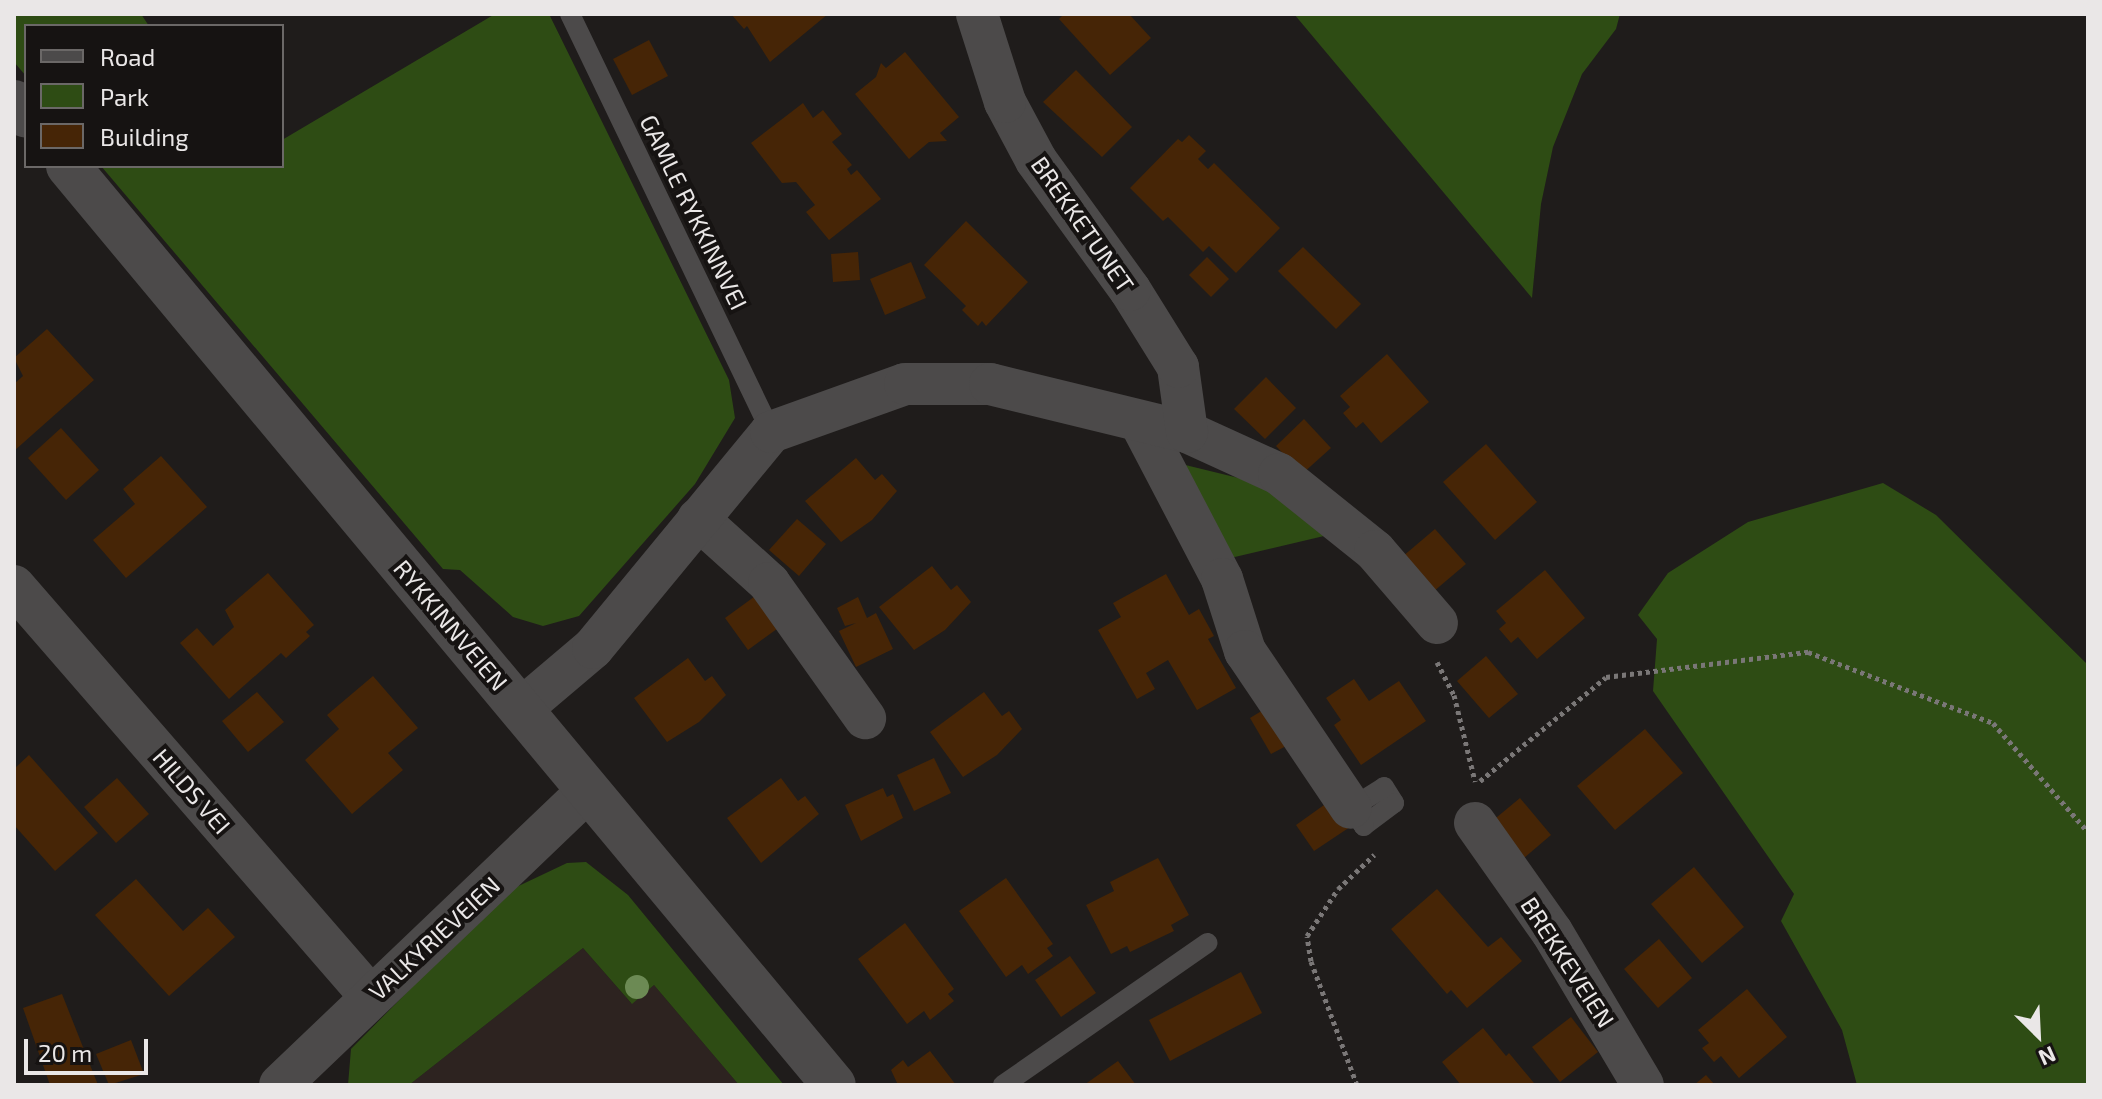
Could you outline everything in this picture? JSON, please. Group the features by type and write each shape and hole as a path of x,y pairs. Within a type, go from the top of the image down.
{"street":[{"name":"BREKKETUNET","path":"977,14 1005,102 1036,160 1130,290 1178,367 1187,432"},
{"name":"RYKKINNVEIEN","path":"70,168 834,1085"},
{"path":"521,709 593,648 771,432 905,384 990,384 1187,432 1279,474 1375,551 1426,610"},
{"path":"1140,422 1222,579 1245,651 1351,808"},
{"path":"698,519 769,583 865,718"},
{"name":"HILDS VEI","path":"14,586 371,997"},
{"name":"VALKYRIEVEIEN","path":"299,1080 371,997 588,791"},
{"name":"BREKKEVEIEN","path":"1475,809 1643,1085"}],"lane":[{"name":"GAMLE RYKKINNVEI","path":"570,14 771,432"},
{"path":"1003,1085 1207,943"}],"path":[{"path":"1426,610 1425,640 1454,695 1475,809"},
{"path":"1475,809 1606,677 1808,652 1993,723 2088,832"},
{"path":"1357,1085 1311,961 1307,936 1338,889 1378,852"}],"shaded area":[{"path":"583,948 631,1003 654,985 739,1085 409,1085"}],"green space":[{"path":"14,14 141,14 148,24 24,24 24,74 14,62"},
{"path":"495,14 549,14 729,380 735,418 695,484 579,616 543,626 513,617 460,570 443,569 103,168 284,168 284,139"},
{"path":"1294,14 1620,14 1616,29 1582,74 1553,147 1541,204 1532,298"},
{"path":"1165,460 1259,483 1324,536 1222,560"},
{"path":"1883,483 1936,515 2088,665 2088,1085 1857,1085 1842,1030 1781,921 1794,894 1653,691 1657,639 1638,615 1668,573 1748,522"},
{"path":"586,862 628,895 784,1085 739,1085 654,985 632,1004 583,948 409,1085 348,1085 351,1049 506,892 567,863"}],"building":[{"path":"731,14 828,14 770,62 747,26 744,29"},
{"path":"1064,14 1129,14 1151,38 1110,75 1059,19"},
{"path":"649,40 668,76 632,95 613,59"},
{"path":"905,52 959,117 940,133 947,141 929,142 909,159 855,94 876,77 881,63 886,68"},
{"path":"1076,70 1132,127 1102,157 1043,102"},
{"path":"803,103 813,118 823,110 842,134 832,142 852,165 847,169 851,175 857,170 881,199 829,240 806,212 815,205 796,182 782,183 751,143"},
{"path":"1189,135 1206,151 1198,159 1208,169 1214,163 1280,228 1236,273 1209,246 1203,252 1168,217 1163,221 1130,188 1178,139 1182,142"},
{"path":"966,221 1028,282 986,326 982,321 978,326 962,310 966,306 924,265"},
{"path":"1303,247 1361,304 1336,329 1278,271"},
{"path":"858,252 860,280 833,282 831,254"},
{"path":"1207,257 1229,279 1211,297 1189,275"},
{"path":"911,262 926,298 885,315 870,279"},
{"path":"47,329 94,380 14,451 14,384 23,376 14,358"},
{"path":"1387,354 1429,402 1381,443 1363,422 1356,428 1343,413 1350,407 1340,396"},
{"path":"1266,377 1296,408 1265,439 1234,409"},
{"path":"1304,419 1331,448 1302,474 1276,446"},
{"path":"61,428 99,470 66,500 28,458"},
{"path":"1486,444 1537,502 1495,540 1443,482"},
{"path":"161,456 207,507 126,578 93,540 135,504 123,489"},
{"path":"856,458 875,480 882,474 897,491 872,520 841,542 805,501"},
{"path":"797,519 826,544 799,576 769,550"},
{"path":"1435,529 1466,564 1433,592 1402,557"},
{"path":"932,566 951,590 957,585 971,602 945,630 914,650 879,607"},
{"path":"1545,570 1585,618 1537,659 1518,637 1511,643 1499,629 1506,623 1496,611"},
{"path":"268,573 314,625 306,632 310,636 286,658 281,653 229,699 180,643 197,628 213,646 234,627 225,610"},
{"path":"1166,574 1189,615 1199,609 1214,636 1208,639 1236,688 1197,710 1168,660 1146,673 1155,689 1137,699 1098,630 1121,617 1113,603"},
{"path":"758,594 781,626 748,650 725,618"},
{"path":"858,597 867,618 876,613 893,649 856,667 839,631 856,623 845,626 837,608"},
{"path":"1486,656 1518,694 1489,718 1457,681"},
{"path":"688,658 705,681 712,676 726,695 699,722 667,742 634,698"},
{"path":"373,676 418,728 388,753 403,770 352,814 305,760 339,729 327,715"},
{"path":"1354,679 1369,701 1399,681 1426,721 1361,765 1334,725 1341,720 1326,698"},
{"path":"257,692 284,722 248,752 222,721"},
{"path":"984,692 1002,716 1009,711 1022,729 997,755 963,777 930,732"},
{"path":"1268,707 1290,744 1271,754 1250,718"},
{"path":"1645,729 1683,773 1615,830 1577,786"},
{"path":"29,755 98,833 55,871 14,825 14,769"},
{"path":"934,758 951,793 914,811 897,775"},
{"path":"117,778 149,814 116,843 84,807"},
{"path":"781,778 798,801 805,796 819,814 761,863 727,818"},
{"path":"883,788 887,797 893,794 903,818 861,841 845,805"},
{"path":"1520,798 1551,835 1517,864 1485,827"},
{"path":"1331,800 1350,827 1314,851 1296,825"},
{"path":"1158,858 1189,915 1171,925 1174,931 1130,952 1127,946 1111,954 1086,905 1114,891 1110,882"},
{"path":"1694,867 1744,927 1702,963 1651,904"},
{"path":"1006,878 1053,944 1047,948 1053,956 1028,974 1022,965 1006,977 959,911"},
{"path":"136,879 183,931 208,908 235,937 169,996 95,915"},
{"path":"1437,889 1488,947 1501,937 1522,961 1467,1008 1451,990 1447,994 1391,929"},
{"path":"905,923 954,989 948,994 954,1001 930,1020 924,1011 907,1024 858,959"},
{"path":"1659,939 1692,978 1658,1008 1624,969"},
{"path":"1070,956 1096,993 1061,1017 1035,980"},
{"path":"1241,972 1262,1013 1170,1061 1149,1020"},
{"path":"1747,989 1787,1037 1739,1078 1721,1056 1714,1062 1702,1048 1709,1043 1698,1030"},
{"path":"62,994 98,1085 50,1085 23,1008"},
{"path":"1571,1017 1598,1052 1560,1082 1532,1047"},
{"path":"1483,1028 1534,1083 1461,1085 1442,1062"},
{"path":"131,1040 144,1074 109,1085 96,1054"},
{"path":"930,1051 956,1085 898,1085 891,1070 903,1060 908,1067"},
{"path":"1118,1061 1136,1085 1084,1085"},
{"path":"1706,1075 1715,1085 1694,1085"}]}
